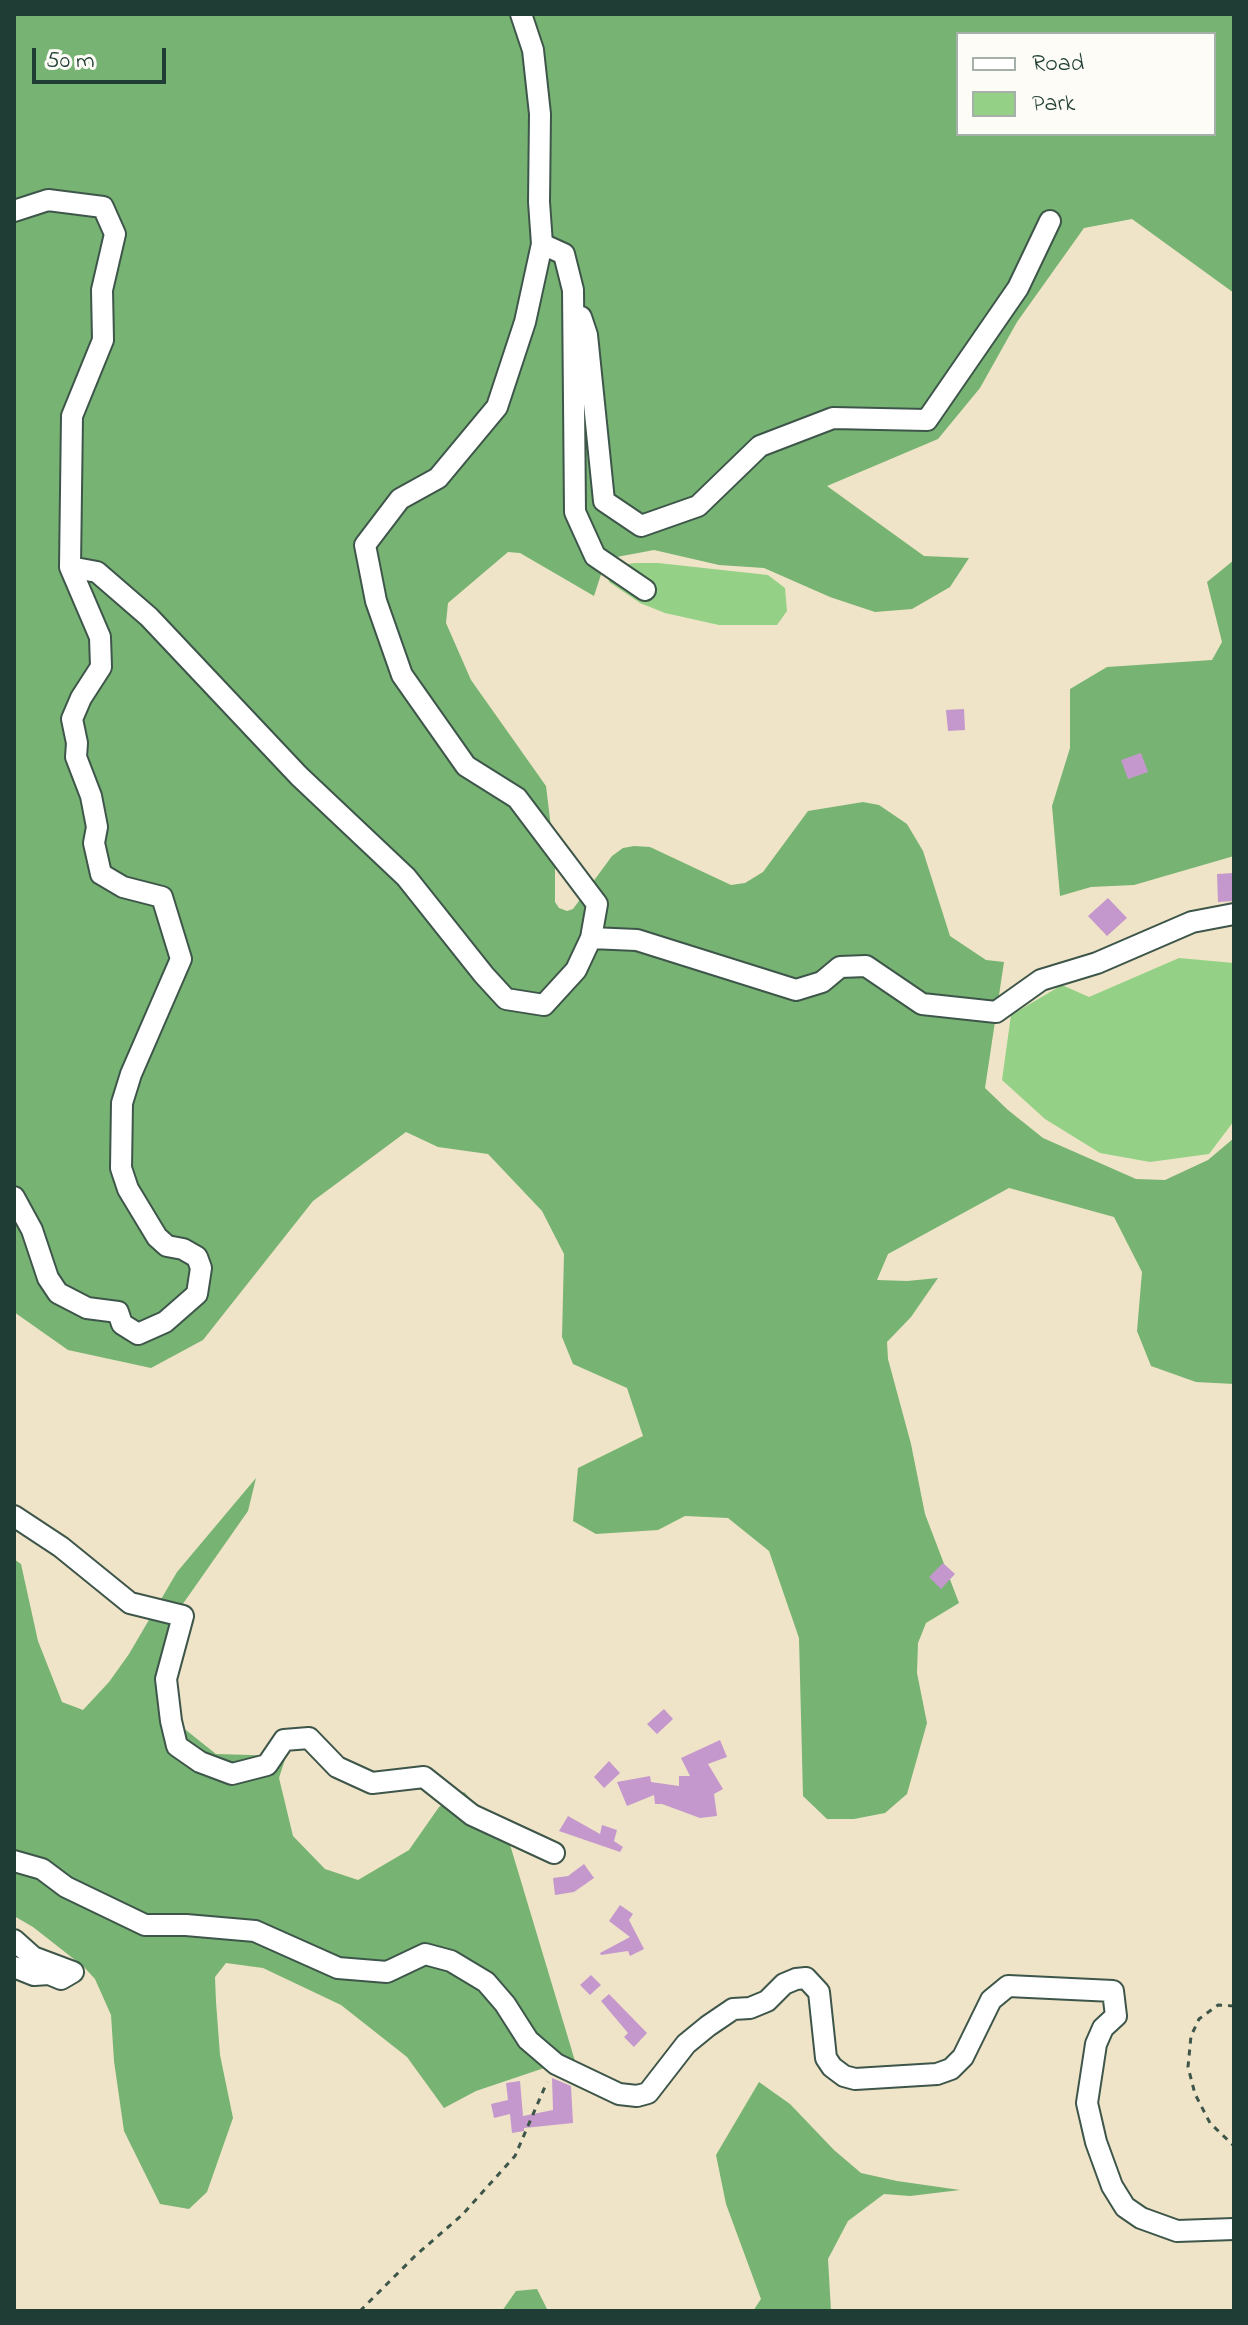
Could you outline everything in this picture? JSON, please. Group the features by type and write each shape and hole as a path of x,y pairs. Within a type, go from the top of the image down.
{"street":[{"path":"70,567 97,572 149,617 299,776 406,877 506,999 544,1005 576,970 591,938 597,904 517,798 466,766 402,675 376,601 365,545 400,499 438,478 497,407 525,322 542,244 540,114 533,50 521,14"},
{"path":"14,211 48,200 103,207 115,234 102,290 103,340 72,416 70,567 100,637 101,667 72,719 77,743 76,757 91,796 97,827 94,843 101,874 123,887 162,897 181,959 131,1074 122,1103 121,1168 128,1189 157,1237 167,1246 183,1249 197,1257 201,1268 197,1294 165,1322 138,1334 122,1324 118,1312 87,1308 58,1293 48,1278 32,1230 14,1197"},
{"path":"542,244 564,254 587,335 604,501 641,526 698,506 760,446 833,418 927,420 1018,288 1050,221"},
{"path":"573,290 575,512 595,556 645,590"},
{"path":"591,938 637,940 796,990 822,982 840,967 866,966 922,1004 996,1012 1041,980 1097,963 1192,922 1234,914"},
{"path":"14,1516 61,1547 130,1603 183,1616 166,1679 177,1746 200,1762 232,1774 267,1765 284,1740 309,1738 337,1767 372,1783 424,1777 472,1815 554,1853"},
{"path":"14,1861 42,1869 66,1887 145,1925 255,1931 338,1968 387,1972 425,1954 451,1961 486,1982 505,2004 528,2040 556,2064 619,2094 637,2096 648,2093 686,2044 708,2026 733,2009 750,2008 767,2001 784,1984 806,1978 819,1992 826,2058 844,2076 855,2079 937,2074 951,2069 963,2057 991,2000 1008,1986 1113,1991 1116,2016 1103,2028 1096,2044 1087,2103 1096,2142 1112,2186 1125,2207 1141,2218 1177,2231 1234,2229"},
{"path":"14,1940 33,1957 73,1972 61,1979 49,1974 34,1975 14,1967"}],"path":[{"path":"1234,2006 1218,2005 1199,2019 1191,2036 1188,2067 1195,2094 1210,2123 1234,2146"},
{"path":"360,2311 462,2215 515,2156 556,2064"}],"green space":[{"path":"14,14 1234,14 1234,293 1132,219 1084,228 1017,322 980,388 938,439 827,486 924,556 969,558 950,587 912,609 875,612 830,597 764,568 719,565 654,550 606,559 594,596 520,553 508,552 448,603 446,623 471,680 546,786 555,860 555,902 559,908 567,911 573,909 612,856 623,848 650,847 731,885 745,883 763,872 808,811 863,802 879,805 907,824 923,851 950,936 986,960 1004,962 985,1088 1008,1110 1043,1138 1136,1179 1165,1180 1208,1160 1234,1138 1234,1384 1196,1382 1151,1366 1137,1331 1142,1272 1114,1217 1009,1188 888,1254 877,1280 938,1278 911,1317 887,1342 888,1359 911,1444 925,1514 959,1603 926,1623 918,1643 917,1673 927,1723 907,1794 885,1813 854,1819 827,1819 803,1796 799,1638 769,1551 728,1518 685,1516 658,1530 596,1534 573,1521 578,1468 643,1436 627,1388 573,1364 562,1337 564,1254 542,1211 488,1154 438,1147 406,1132 313,1201 203,1340 151,1368 68,1350 14,1312"},
{"path":"1234,560 1234,856 1134,885 1091,887 1060,896 1052,806 1070,748 1070,689 1107,667 1212,660 1222,642 1207,582"},
{"path":"635,563 768,575 785,588 787,611 777,625 719,625 665,613 640,603 609,582 608,574 615,566"},
{"path":"1179,958 1234,963 1234,1121 1209,1154 1150,1162 1100,1153 1045,1119 1002,1080 1011,1015 1062,985 1089,997"},
{"path":"256,1478 248,1511 180,1608 168,1634 177,1723 216,1754 286,1756 279,1778 293,1836 325,1869 358,1880 409,1850 439,1807 464,1792 508,1838 575,2061 556,2064 476,2091 444,2108 407,2057 341,2005 263,1968 226,1963 215,1977 216,2002 220,2055 233,2118 207,2192 189,2209 160,2204 124,2131 111,2015 95,1979 33,1927 14,1916 14,1559 21,1564 38,1641 62,1702 83,1710 129,1654 177,1572"},
{"path":"759,2082 790,2104 861,2173 960,2190 910,2196 884,2194 848,2221 828,2259 831,2311 753,2311 761,2299 726,2204 716,2155"},
{"path":"537,2289 548,2311 502,2311 516,2291"}],"building":[{"path":"964,709 965,730 948,731 946,710"},
{"path":"1141,753 1148,772 1128,779 1121,760"},
{"path":"1234,873 1234,901 1218,902 1217,874"},
{"path":"1108,898 1127,918 1107,936 1088,916"},
{"path":"943,1563 955,1574 941,1589 929,1577"},
{"path":"664,1709 673,1719 657,1734 647,1724"},
{"path":"720,1740 727,1757 708,1764 723,1789 714,1794 717,1816 700,1818 655,1804 654,1795 627,1806 617,1782 650,1776 651,1782 679,1786 679,1776 690,1776 681,1758"},
{"path":"609,1761 620,1773 604,1788 594,1777"},
{"path":"568,1816 600,1834 602,1825 617,1830 614,1841 623,1847 620,1852 559,1831"},
{"path":"584,1864 594,1878 574,1892 555,1895 553,1878 568,1876"},
{"path":"620,1905 633,1914 629,1920 644,1949 630,1956 628,1951 601,1955 630,1937 609,1921"},
{"path":"591,1975 601,1985 590,1995 580,1985"},
{"path":"609,1994 647,2033 634,2047 624,2037 628,2033 601,2001"},
{"path":"552,2078 571,2086 573,2123 524,2128 524,2131 512,2133 510,2114 494,2118 491,2104 508,2100 506,2083 520,2081 523,2116 553,2110"}]}
